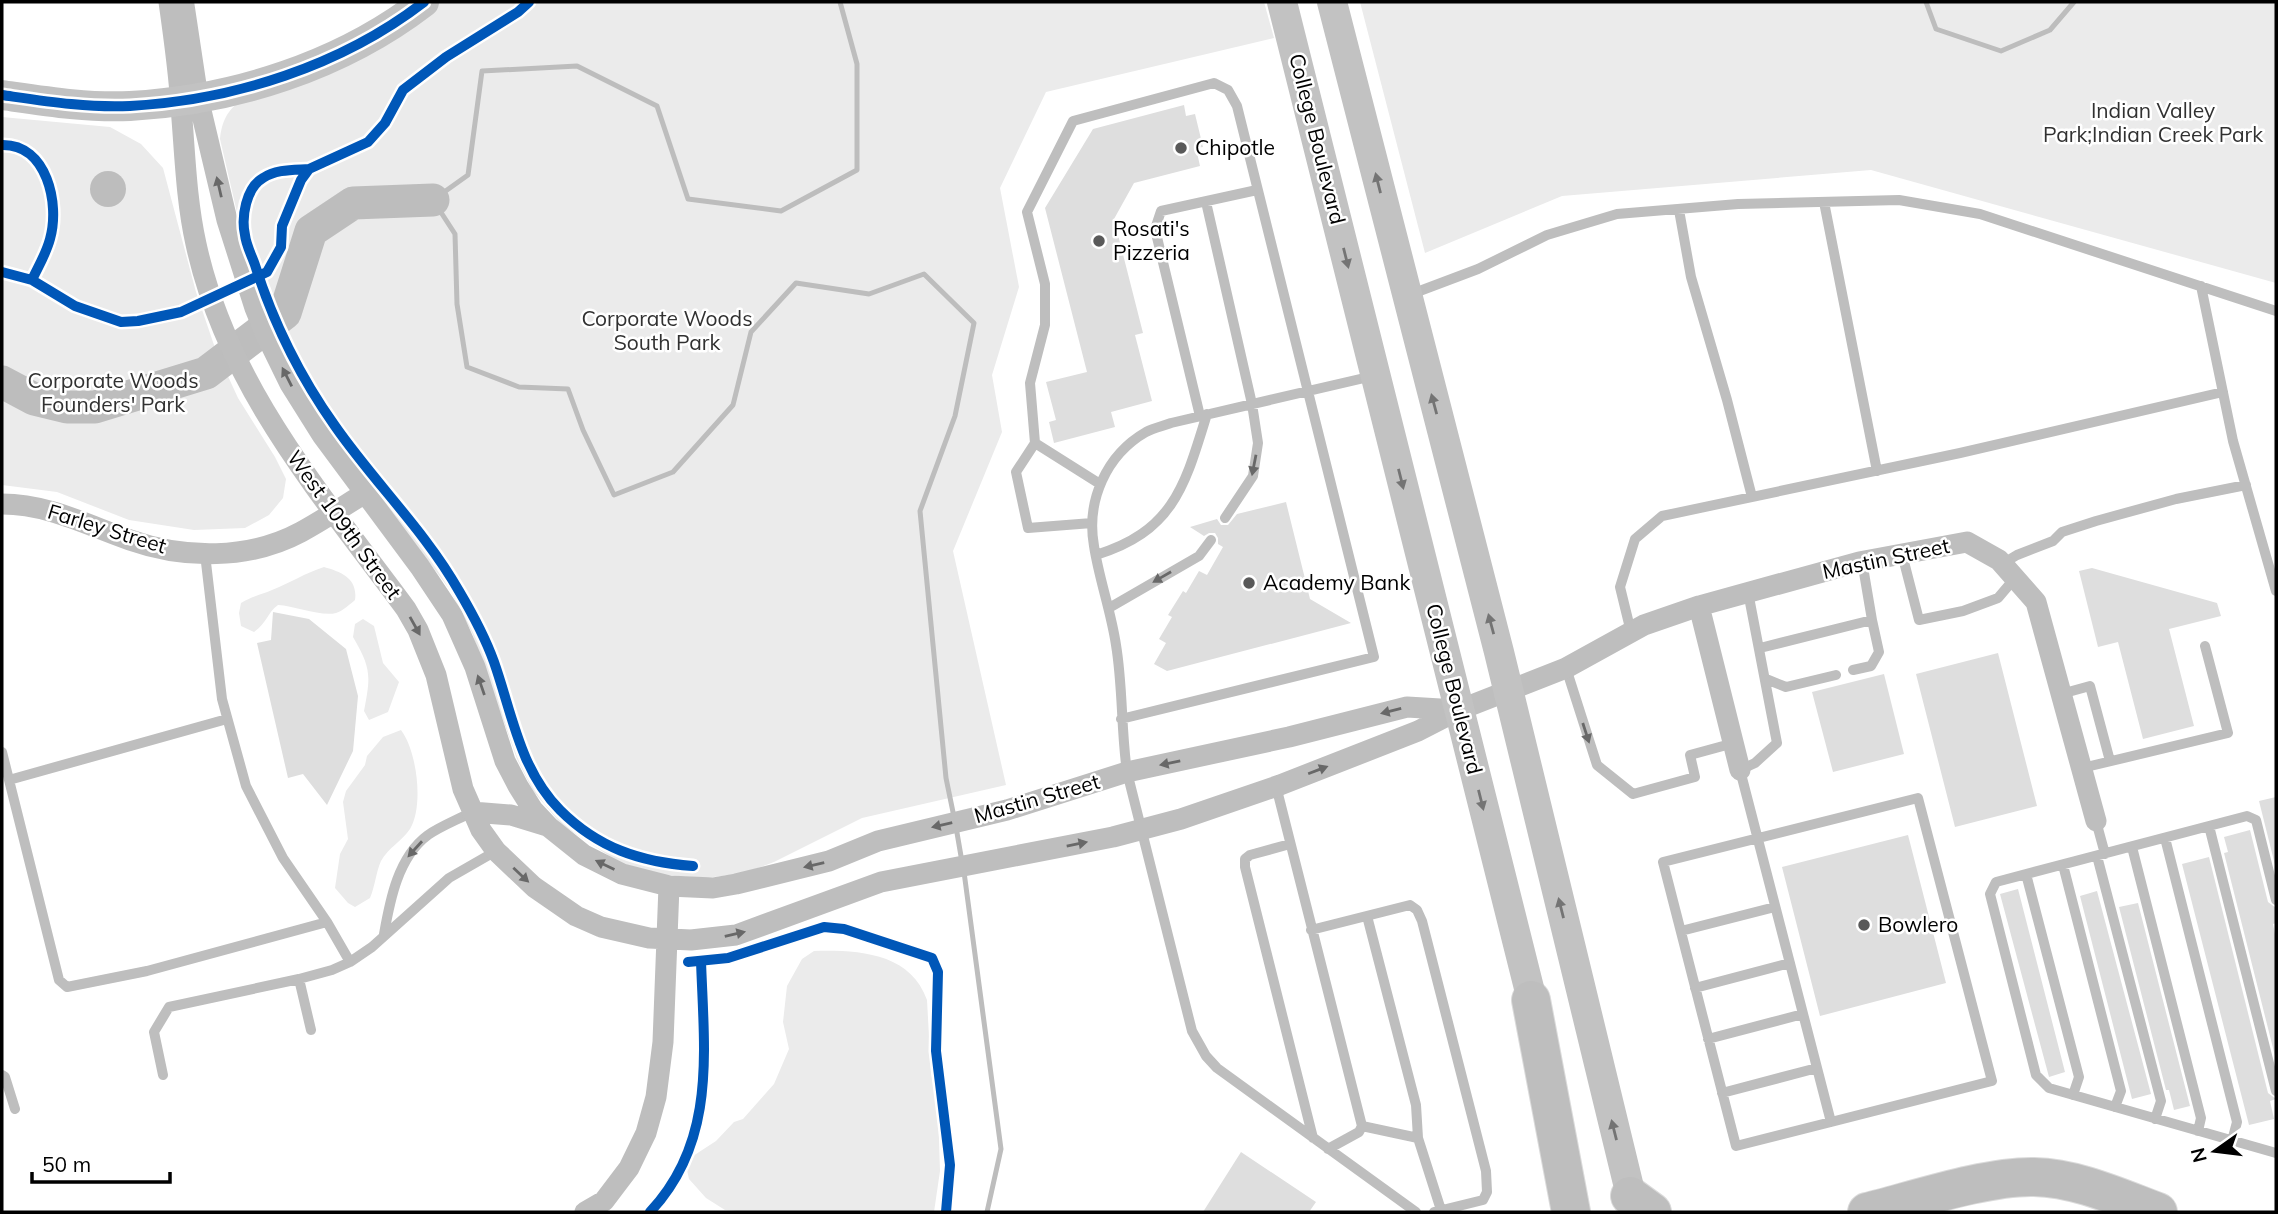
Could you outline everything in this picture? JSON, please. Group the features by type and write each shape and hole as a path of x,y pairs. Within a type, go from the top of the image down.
{"highway":[{"path":"1531,1000 1571,1212"},
{"path":"1867,1212 1984,1183 2035,1177 2086,1186 2158,1212"},
{"path":"1949,1212 2017,1198 2067,1201 2096,1212"}],"main road":[{"path":"2,95 84,105 129,106 189,99 245,88 293,72 369,37 424,2"},
{"name":"College Boulevard","path":"1282,2 1531,1000 1590,1212"},
{"path":"1332,2 1639,1207"}],"street":[{"name":"West 109th Street","path":"170,2 189,99 236,253 266,335 290,384 322,435 420,567 452,615 475,667 505,761 528,802 548,827 584,855 622,874 669,886"},
{"name":"West 109th Street","path":"183,2 189,99 189,213 203,270 225,336 264,413 406,609 418,630 436,675 456,766 472,812 496,851 534,887 576,916 601,927 667,939"},
{"name":"Farley Street","path":"2,504 33,507 66,515 157,548 205,554 267,546 299,533 365,493"},
{"name":"Mastin Street","path":"667,939 712,939 736,935 783,920 852,891 929,872 1142,830 1276,786 1418,731 1459,710 1566,668 1644,625 1699,606 1862,561 1967,542 2009,571 2036,602 2096,821"},
{"path":"1699,606 1741,770"},
{"name":"Mastin Street","path":"669,886 713,888 736,884 829,861 878,841 1007,810 1127,772 1289,737 1407,707 1459,710"},
{"path":"472,812 511,815 548,827"},
{"path":"584,1212 604,1201 629,1168 646,1133 656,1097 663,1042 669,886"}],"lane":[{"path":"1092,523 1028,528 1016,472 1035,443 1030,383 1045,325 1045,284 1027,212 1073,121 1214,83 1228,90 1237,106 1374,657 1121,719"},
{"path":"1096,555 1121,548 1149,531 1169,508 1188,475 1204,415 1155,229 1161,211 1257,190"},
{"path":"1406,296 1478,269 1547,235 1617,214 1738,204 1899,200 1980,214 2276,311"},
{"path":"1206,202 1252,404 1258,443 1253,476 1225,517"},
{"path":"1824,202 1877,471"},
{"path":"1679,210 1691,277 1752,497"},
{"path":"2201,286 2223,392 2276,592"},
{"path":"1376,375 1171,423 1147,432 1127,447 1109,466 1094,502 1092,523 1096,555 1117,651 1127,772 1187,1017 1198,1043 1217,1068 1416,1212"},
{"path":"1631,632 1620,587 1635,539 1662,516 1877,471 2223,392"},
{"path":"1035,443 1100,484"},
{"path":"1902,554 1919,620 1964,611 1998,598 2009,571 2062,532 2176,499 2246,485"},
{"path":"1109,608 1199,556 1211,540"},
{"path":"205,554 222,699 246,786 283,858 327,922 349,962"},
{"path":"1853,670 1871,666 1879,652 1862,561"},
{"path":"1748,592 1777,743 1741,770 1831,1122"},
{"path":"1760,648 1872,620"},
{"path":"2082,768 2228,733 2205,646"},
{"path":"1566,668 1597,765 1633,794 1695,777 1690,755 1734,743"},
{"path":"1766,679 1786,687 1836,675"},
{"path":"2062,694 2090,686 2110,761"},
{"path":"9,780 228,719"},
{"path":"2,752 59,980 67,987 147,971 327,922"},
{"path":"1276,786 1362,1126 1360,1132 1328,1149"},
{"path":"1918,798 1992,1081 1736,1146 1681,932 1663,862 1918,798"},
{"path":"384,934 391,898 409,853 427,836 472,812"},
{"path":"2276,900 2256,820 2247,816 1996,882 1990,894 2036,1075 2049,1088 2276,1153"},
{"path":"2096,821 2101,855 2161,1101 2155,1119"},
{"path":"2209,826 2276,1091"},
{"path":"2165,838 2237,1122 2232,1141"},
{"path":"1290,844 1250,855 1245,859 1245,867 1313,1138"},
{"path":"2132,847 2201,1118 2198,1131"},
{"path":"163,1075 154,1032 169,1007 299,979 332,970 349,962 372,947 449,878 496,851"},
{"path":"2063,865 2121,1091 2115,1107"},
{"path":"2026,874 2079,1077 2073,1095"},
{"path":"1311,930 1410,905 1417,910 1486,1171 1487,1192 1483,1200 1438,1211 1418,1138 1416,1105 1367,916"},
{"path":"1681,932 1775,907"},
{"path":"1695,988 1790,963"},
{"path":"299,979 311,1030"},
{"path":"1708,1039 1803,1014"},
{"path":"1722,1093 1817,1068"},
{"path":"2,1075 15,1109"},
{"path":"1362,1126 1418,1138"}],"green space":[{"name":"Corporate Woods South Park","path":"441,2 1264,2 1274,38 1046,92 1000,188 1019,287 992,375 1002,432 953,551 1006,785 862,818 774,862 744,873 706,878 652,874 620,863 562,825 533,791 517,759 472,633 450,590 358,468 292,363 261,296 245,247 220,139 226,117 241,100 395,34"},
{"name":"Indian Valley Park;Indian Creek Park","path":"1360,2 2276,2 2276,283 1871,170 1562,196 1425,253"},
{"name":"Corporate Woods Founders' Park","path":"2,117 110,127 141,144 163,168 196,292 215,348 238,398 286,479 283,498 269,515 245,528 194,530 129,520 57,492 2,485"},
{"path":"324,567 343,574 354,587 355,600 344,609 323,614 278,605 254,632 241,626 241,603"},
{"path":"363,619 374,626 383,663 399,682 388,712 369,720 364,711 368,672 353,637 355,624"},
{"path":"401,730 407,739 415,764 418,793 414,819 407,833 381,861 370,898 355,907 335,888 340,854 348,839 343,802 346,791 365,765 367,756 383,737"},
{"path":"814,951 864,953 895,963 919,984 927,1000 931,1073 938,1109 940,1171 934,1212 725,1210 706,1198 689,1179 687,1170 693,1156 716,1141 734,1122 743,1119 774,1084 789,1049 783,1022 787,986 802,959"}],"shaded area":[{"path":"108,171 121,176 126,189 121,202 108,207 95,202 90,189 95,176"}],"building":[{"path":"1184,105 1186,116 1195,114 1203,147 1196,148 1200,166 1134,183 1114,219 1143,333 1135,335 1152,401 1111,412 1115,427 1054,443 1049,422 1056,420 1046,382 1087,372 1045,208 1093,129"},
{"name":"Academy Bank","path":"1286,502 1310,599 1351,623 1167,671 1154,664 1166,643 1159,639 1172,617 1168,615 1199,571 1207,575 1223,547 1218,544 1215,533 1204,536 1190,527 1217,519 1221,525 1228,525 1237,514"},
{"path":"2092,568 2217,603 2221,616 2169,629 2194,726 2143,739 2118,642 2098,647 2079,571"},
{"path":"273,612 309,619 346,649 358,696 353,751 327,805 303,774 288,778 257,643 271,640"},
{"path":"1998,653 2037,806 1955,827 1916,674"},
{"path":"1884,674 1904,754 1833,772 1812,692"},
{"path":"2276,797 2276,869 2259,801"},
{"path":"2250,830 2268,902 2276,908 2276,923 2273,924 2276,939 2276,1060 2224,853 2228,852 2224,837"},
{"name":"Bowlero","path":"1908,835 1946,983 1820,1016 1782,867"},
{"path":"2209,857 2268,1093 2276,1099 2270,1101 2274,1119 2249,1125 2182,864"},
{"path":"2018,889 2065,1072 2049,1077 2000,894"},
{"path":"2097,891 2151,1094 2132,1099 2080,896"},
{"path":"2138,903 2190,1106 2174,1110 2169,1090 2166,1090 2119,907"},
{"path":"1241,1152 1316,1202 1309,1212 1203,1212"}],"waterway":[{"path":"840,2 857,64 857,170 781,211 688,199 657,106 577,66 482,71 468,175 433,200 455,234 457,304 467,367 519,387 568,389 583,430 614,495 673,472 733,405 751,332 796,283 869,294 924,274 974,323 955,416 920,511 946,778 954,817"},
{"path":"1926,2 1936,29 2001,51 2050,30 2074,2"},
{"path":"2,382 34,399 67,407 95,407 206,373 285,313 311,231 353,203 433,200"},
{"path":"956,827 962,862"},
{"path":"964,872 1001,1149 987,1212"}],"cycle path":[{"path":"2,95 98,106 130,106 208,96 285,76 322,61 392,25 424,2"},
{"path":"2,272 32,280 75,306 121,322 181,312 267,272 281,247 282,226 301,180 309,169 368,142 385,123 403,90 446,57 518,12 529,2"},
{"path":"2,145 17,147 30,154 40,165 51,194 53,225 50,239 32,280"},
{"path":"309,169 279,171 263,178 252,189 244,220 247,243 262,286 299,369 335,426 431,548 464,599 490,653 526,759 546,794 574,823 621,851 655,861 693,866"},
{"path":"688,962 728,958 824,927 844,929 932,958 938,972 936,1051 950,1165 946,1212"},
{"path":"650,1212 672,1185 687,1155 696,1125 702,1094 704,1061 701,961"}],"place":[{"name":"Chipotle","path":"1181,148"},
{"name":"Rosati's Pizzeria","path":"1099,241"},
{"name":"Academy Bank","path":"1249,583"},
{"name":"Bowlero","path":"1864,925"}]}
